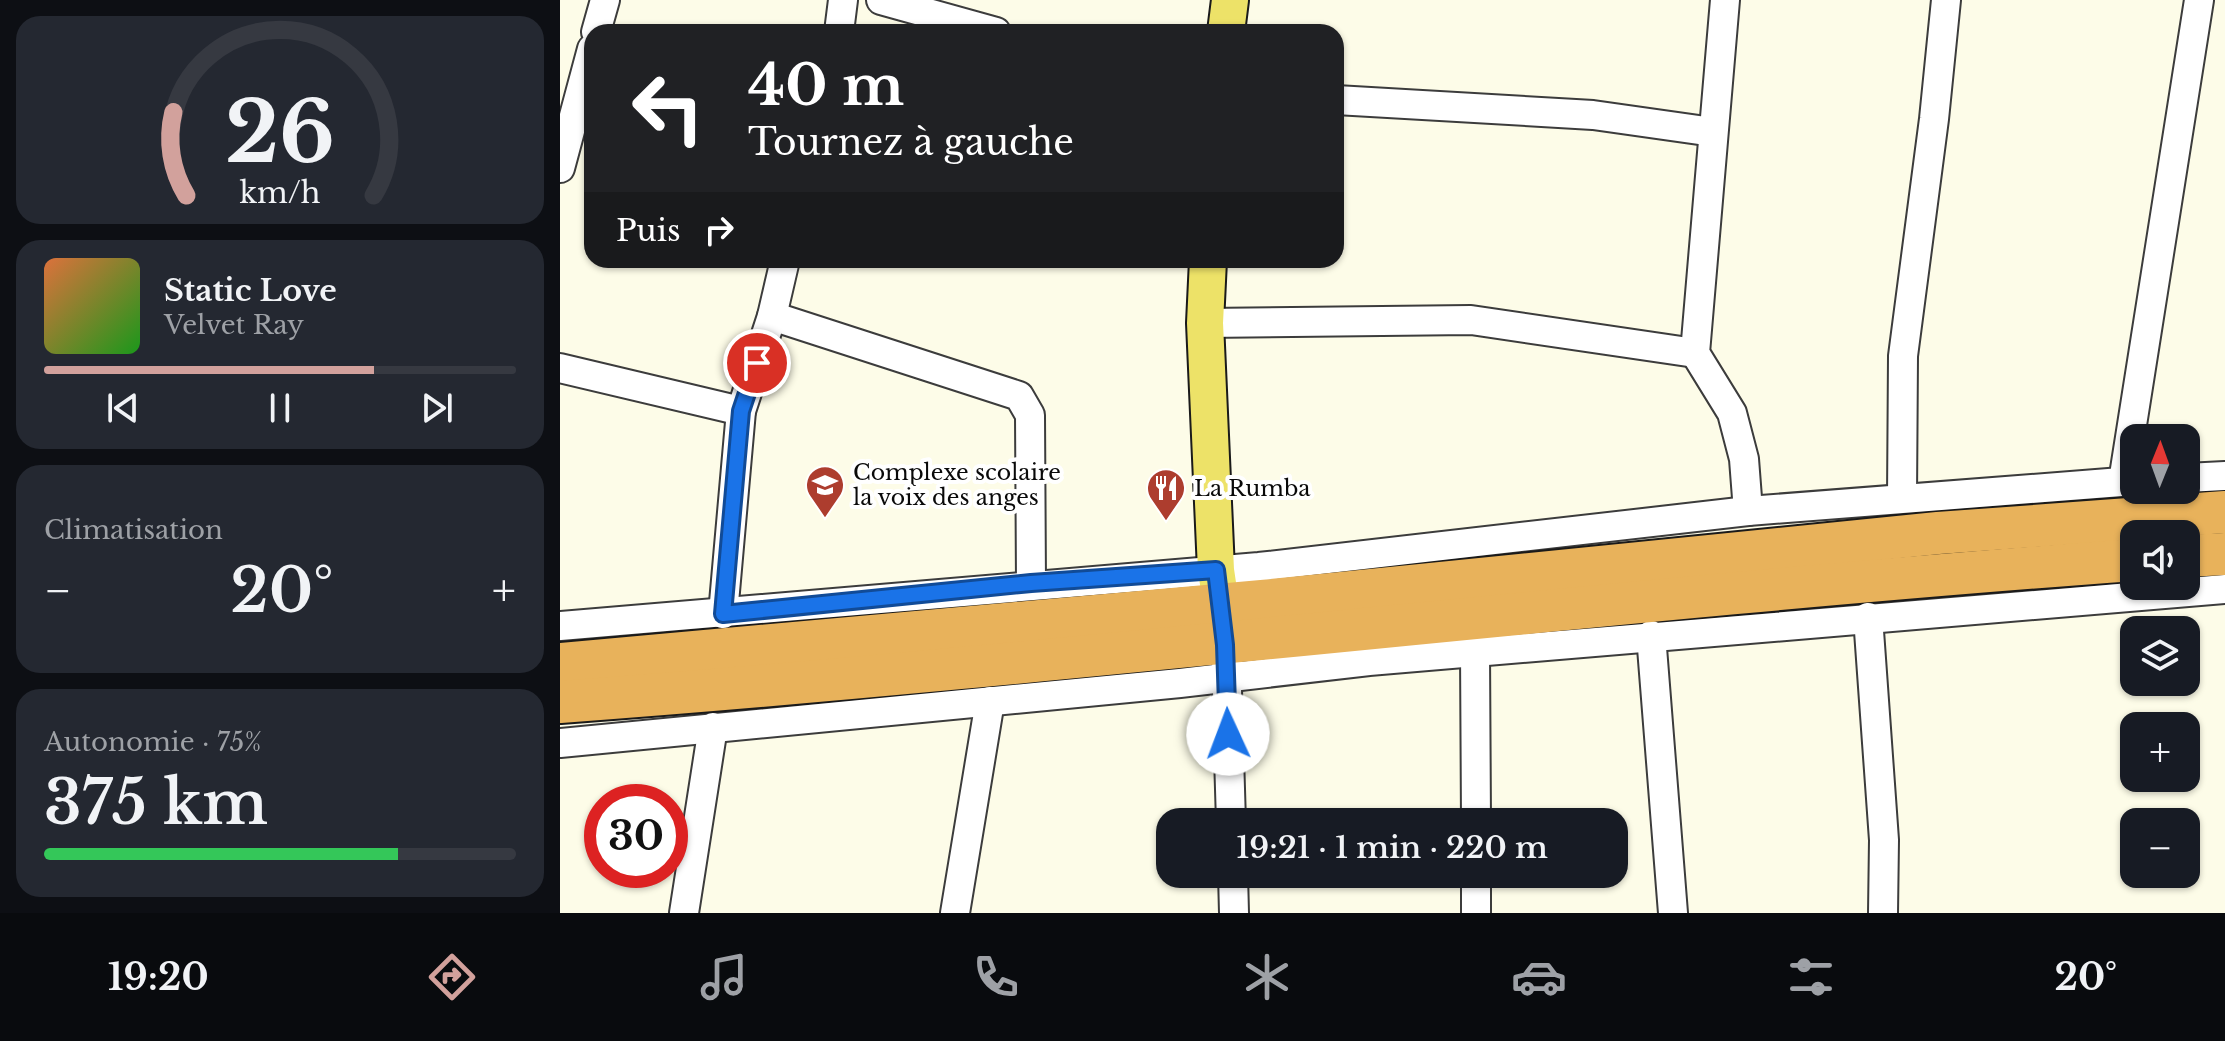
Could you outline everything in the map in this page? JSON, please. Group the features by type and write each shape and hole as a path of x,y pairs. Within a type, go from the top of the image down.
{"highway":[{"path":"560,702 1222,624 1938,533 2225,512"},
{"path":"2200,555 2225,554"},
{"path":"560,664 1222,624 1382,626 2120,561"}],"main road":[{"path":"1227,24 1230,0"},
{"path":"1208,268 1205,323 1222,624"}],"street":[{"path":"598,24 605,0"},
{"path":"840,24 843,0"},
{"path":"881,0 967,24"},
{"path":"1725,0 1695,353 1732,413 1744,459 1748,511"},
{"path":"1902,498 1903,356 1946,0"},
{"path":"2137,424 2199,0"},
{"path":"560,168 584,79"},
{"path":"1344,100 1593,115 1713,132"},
{"path":"723,614 741,411 772,316 783,268"},
{"path":"772,316 1019,396 1030,415 1031,583"},
{"path":"1205,323 1471,320 1695,353"},
{"path":"560,368 741,411"},
{"path":"2200,477 2225,476"},
{"path":"560,743 990,701 1222,624 1748,511 2120,483"},
{"path":"560,626 723,614 1031,583 1222,624 1475,651 2225,589"},
{"path":"1868,617 1884,840 1883,913"},
{"path":"1222,624 1230,808"},
{"path":"1651,635 1673,913"},
{"path":"1475,651 1476,808"},
{"path":"955,913 990,701"},
{"path":"684,913 713,727"},
{"path":"1233,888 1234,913"},
{"path":"1476,888 1476,913"}],"place":[{"name":"Complexe scolaire la voix des anges","path":"825,519"},
{"name":"La Rumba","path":"1166,522"}],"route":[{"path":"757,363 741,411 723,614 1031,583 1216,570 1225,645 1228,734"}]}
